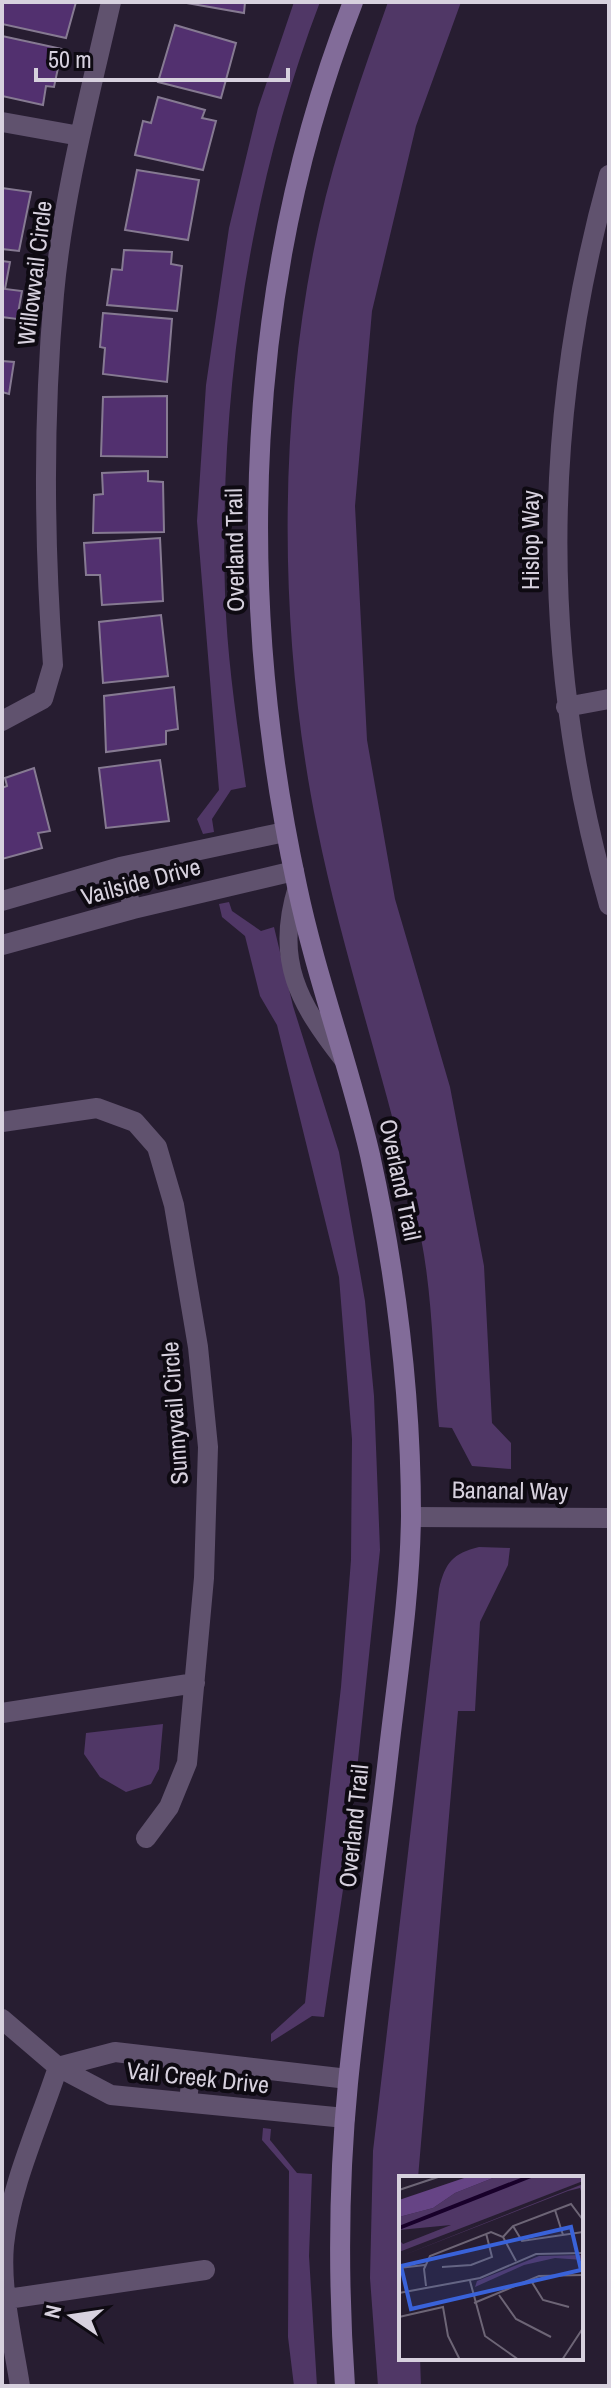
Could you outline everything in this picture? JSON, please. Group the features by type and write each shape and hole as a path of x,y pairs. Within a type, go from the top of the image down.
{"street":[{"name":"Willowvail Circle","path":"2,721 43,699 53,665 47,414 54,292 80,136 111,2"},
{"name":"Overland Trail","path":"345,2386 340,2309 345,2118 405,1609 411,1517 405,1378 389,1247 369,1151 318,974 285,832 270,730 257,554 264,392 278,266 306,144 353,2"},
{"path":"2,122 80,136"},
{"name":"Hislop Way","path":"609,175 578,297 556,473 555,583 566,707 589,837 609,905"},
{"path":"566,707 609,699"},
{"name":"Vailside Drive","path":"2,901 120,867 285,832"},
{"name":"Vailside Drive","path":"2,945 133,909 296,879"},
{"name":"Sunnyvail Circle","path":"2,1122 97,1108 135,1122 157,1147 174,1205 198,1347 208,1447 195,1683 187,1763 169,1807 146,1838"},
{"name":"Bananal Way","path":"411,1517 609,1518"},
{"path":"2,1713 195,1683"},
{"path":"2,2019 58,2067 4,2245 7,2299 20,2386"},
{"name":"Vail Creek Drive","path":"58,2067 115,2052 348,2079"},
{"name":"Vail Creek Drive","path":"58,2067 111,2095 345,2118"},
{"path":"7,2299 205,2270"}],"lane":[{"path":"120,867 133,909"},
{"path":"188,2103 192,2061"}],"shaded area":[{"path":"294,2 320,2 295,72 257,218 234,368 227,444 224,519 226,618 246,787 231,790 212,819 214,832 203,834 197,819 219,790 197,521 206,385 229,228 258,108"},
{"path":"388,2 461,2 416,126 372,311 355,506 367,740 395,899 450,1087 484,1266 492,1423 511,1443 511,1469 472,1466 452,1428 439,1427 421,1238 397,1135 328,879 304,754 295,679 289,603 290,449 295,373 305,298 333,168"},
{"path":"229,902 232,911 261,931 274,927 293,1006 339,1152 365,1301 374,1396 380,1550 348,1856 324,2017 312,2016 271,2042 271,2034 305,2003 341,1687 351,1560 352,1439 339,1277 277,1025 260,996 245,936 222,917 219,904"},
{"path":"479,1547 510,1548 508,1565 480,1622 475,1711 458,1711 418,2176 399,2176 399,2360 420,2360 421,2386 378,2386 370,2278 373,2151 439,1589 447,1566 463,1552"},
{"path":"163,1724 159,1769 151,1784 126,1792 100,1777 84,1754 86,1733"},
{"path":"263,2128 271,2129 270,2140 297,2173 312,2174 309,2256 317,2386 294,2386 288,2337 289,2171 262,2140"}],"building":[{"path":"2,2 76,2 66,38 2,24"},
{"path":"181,2 245,2 244,13"},
{"path":"175,25 236,43 221,98 158,82"},
{"path":"2,36 62,49 54,87 46,86 43,105 2,96"},
{"path":"158,97 205,110 202,118 216,121 203,170 135,155 143,121 151,123"},
{"path":"137,170 199,180 188,240 125,230"},
{"path":"2,188 31,192 19,251 2,249"},
{"path":"124,250 172,252 171,264 182,266 177,311 107,305 112,269 122,270"},
{"path":"2,261 10,262 5,289 22,291 17,319 2,317"},
{"path":"103,313 172,319 167,382 103,374 105,348 100,347"},
{"path":"2,361 14,362 9,394 2,392"},
{"path":"167,396 167,457 101,456 103,397"},
{"path":"148,471 148,481 163,482 164,532 93,533 94,495 103,494 102,473"},
{"path":"160,538 163,601 102,605 100,575 86,575 84,543"},
{"path":"161,615 168,676 103,683 99,622"},
{"path":"174,687 178,729 166,731 166,744 106,752 104,696"},
{"path":"160,760 169,821 106,828 99,768"},
{"path":"34,768 50,831 38,833 42,848 2,859 2,788 7,786 5,778"}]}
